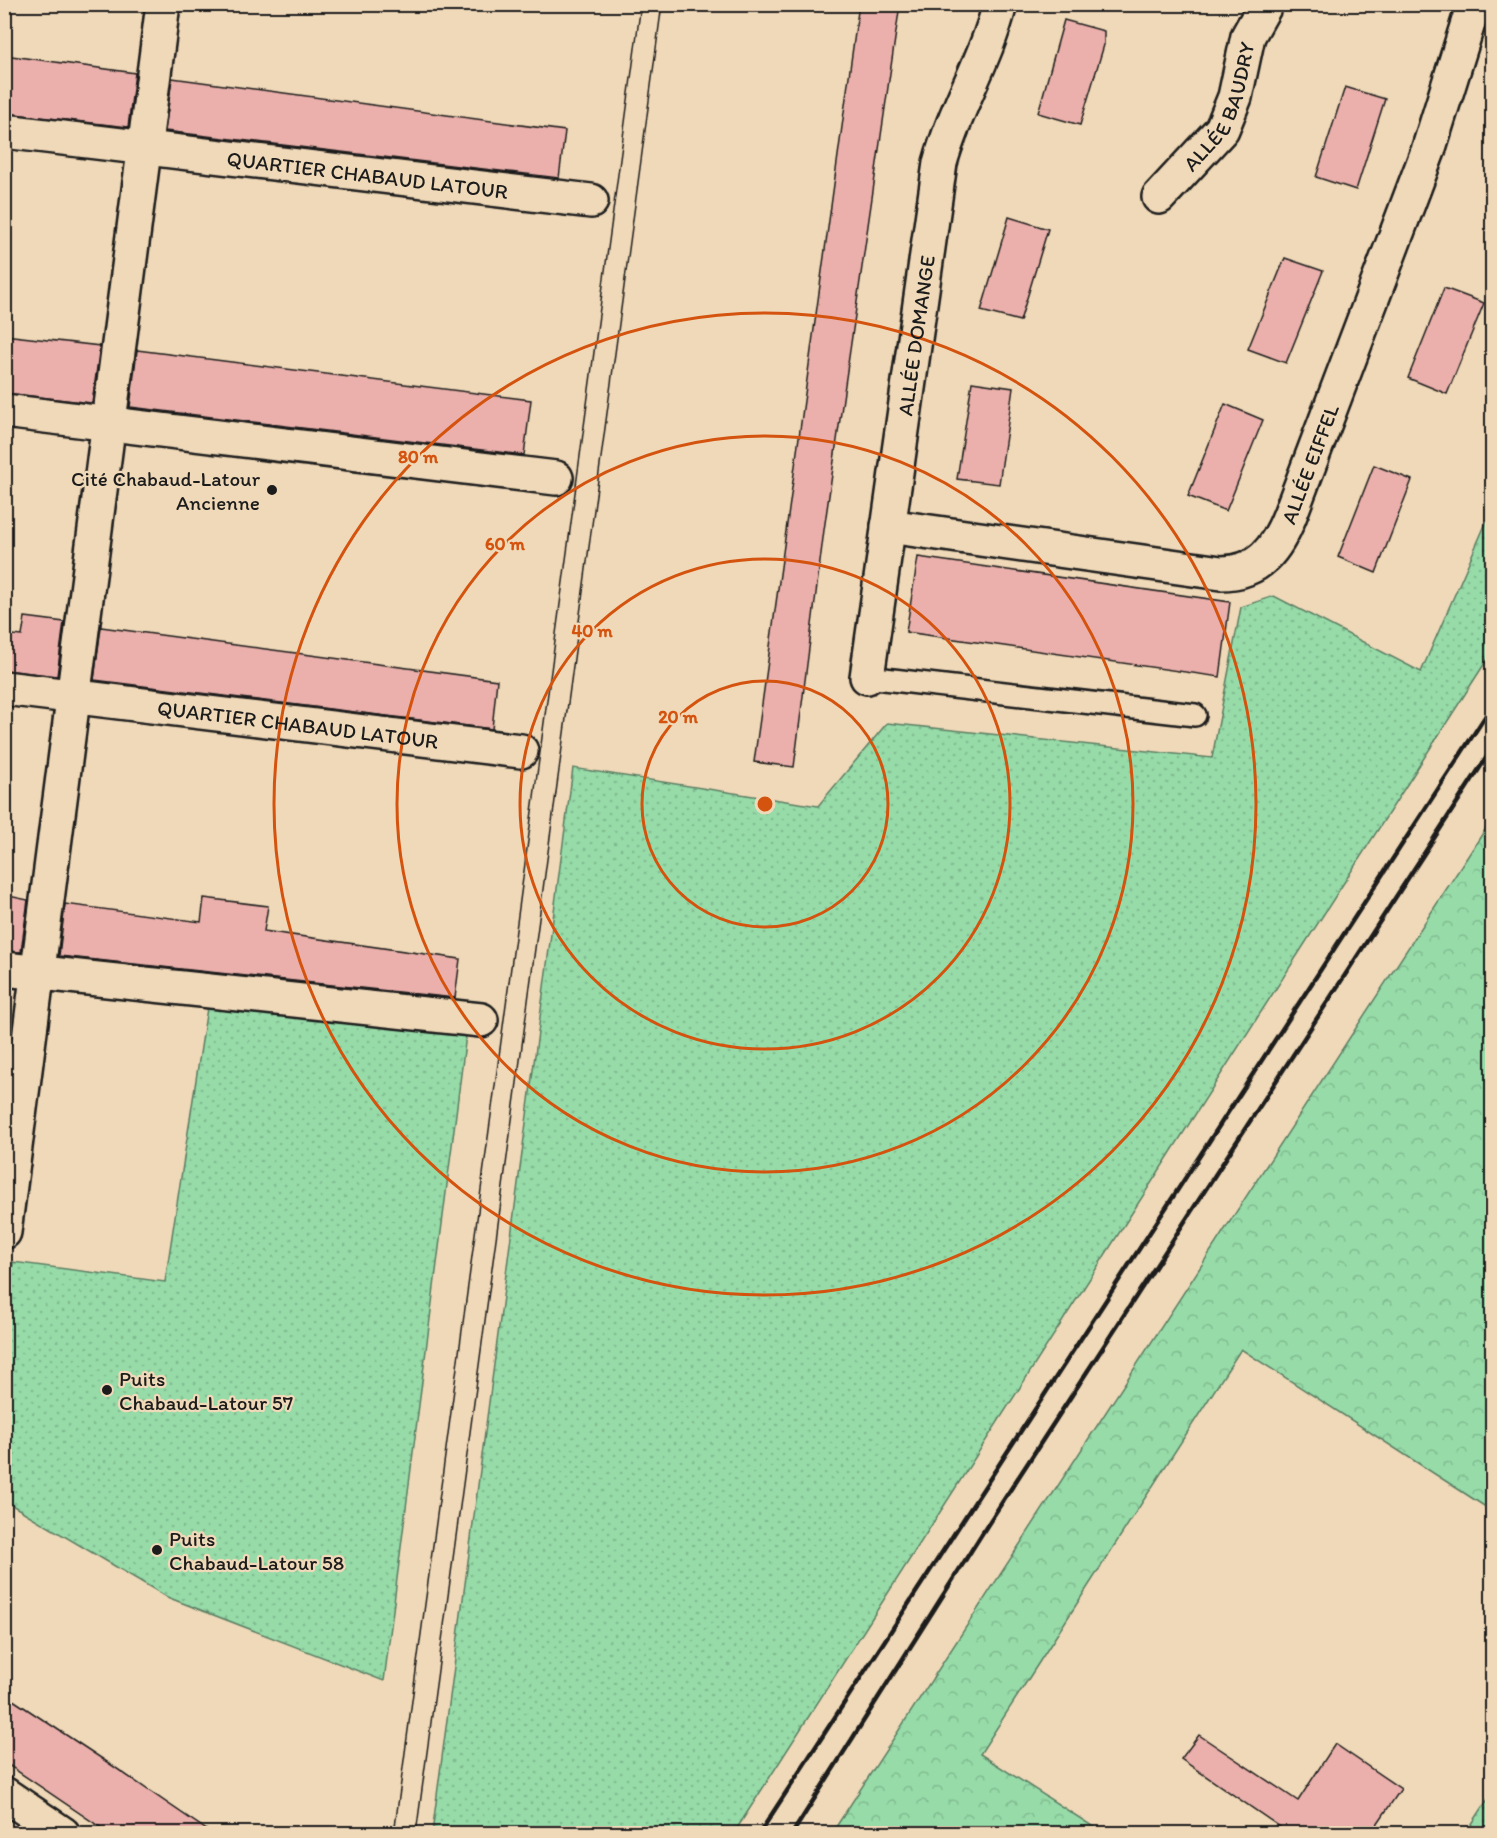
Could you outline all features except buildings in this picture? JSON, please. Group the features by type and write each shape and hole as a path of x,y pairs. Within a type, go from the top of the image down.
{"street":[{"path":"4,1232 163,4"},
{"name":"ALLÉE DOMANGE","path":"867,677 940,163 953,121 987,48 1000,4"},
{"name":"ALLÉE BAUDRY","path":"1159,197 1222,129 1235,97 1248,36 1266,4"},
{"name":"ALLÉE EIFFEL","path":"888,526 1221,573 1235,573 1262,561 1275,548 1282,534 1307,470 1428,151 1474,4"},
{"name":"QUARTIER CHABAUD LATOUR","path":"4,131 591,201"},
{"path":"4,411 556,478"},
{"name":"QUARTIER CHABAUD LATOUR","path":"4,688 521,751"},
{"path":"4,969 481,1020"},
{"path":"4,1794 63,1833"}],"lane":[{"path":"867,677 1195,715"}],"green space":[{"path":"1492,509 1492,652 734,1833 432,1833 573,768 818,806 887,723 1212,758 1241,607 1274,596 1421,672"},
{"path":"1492,819 1492,1511 1241,1349 980,1754 1103,1833 832,1833"},
{"path":"209,995 467,1027 384,1681 167,1597 5,1501 4,1332 13,1262 165,1282"},
{"path":"1492,1793 1492,1833 1466,1833"}],"tram line":[{"path":"394,1834 641,4"},
{"path":"416,1834 662,4"}],"railway":[{"path":"759,1834 1492,706"},
{"path":"792,1834 990,1521 1492,749"}],"place":[{"name":"Cité Chabaud-Latour Ancienne","path":"272,490"},
{"name":"Puits Chabaud-Latour 57","path":"107,1390"},
{"name":"Puits Chabaud-Latour 58","path":"157,1550"}]}
